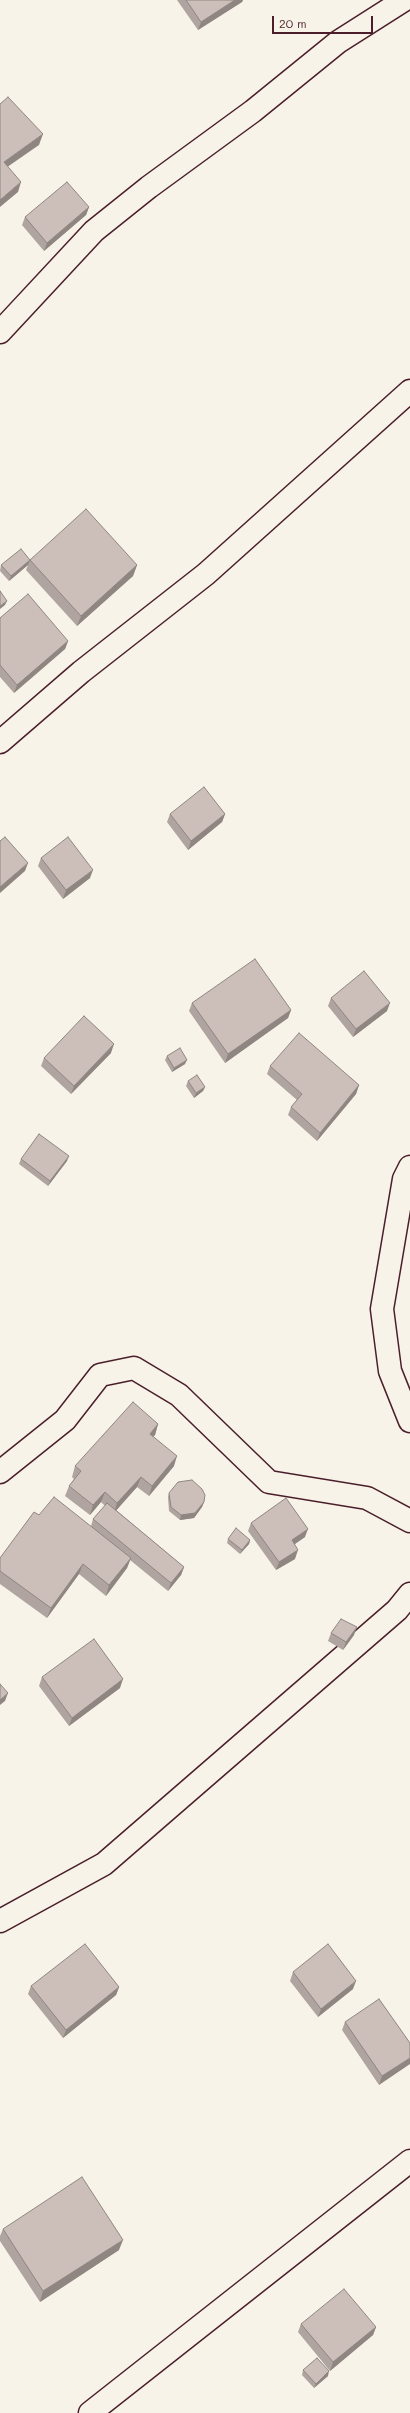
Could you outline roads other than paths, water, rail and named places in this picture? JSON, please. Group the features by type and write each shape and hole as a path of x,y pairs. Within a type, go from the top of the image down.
{"street":[{"path":"0,332 94,232 149,187 253,111 338,42 404,0"},
{"path":"0,742 81,672 206,574 410,391"},
{"path":"410,1167 404,1179 382,1309 390,1371 410,1421"},
{"path":"0,1472 65,1420 100,1375 134,1368 179,1395 269,1482 367,1498 410,1521"},
{"path":"0,1921 104,1864 397,1610 410,1594"},
{"path":"90,2413 410,2161"}]}
